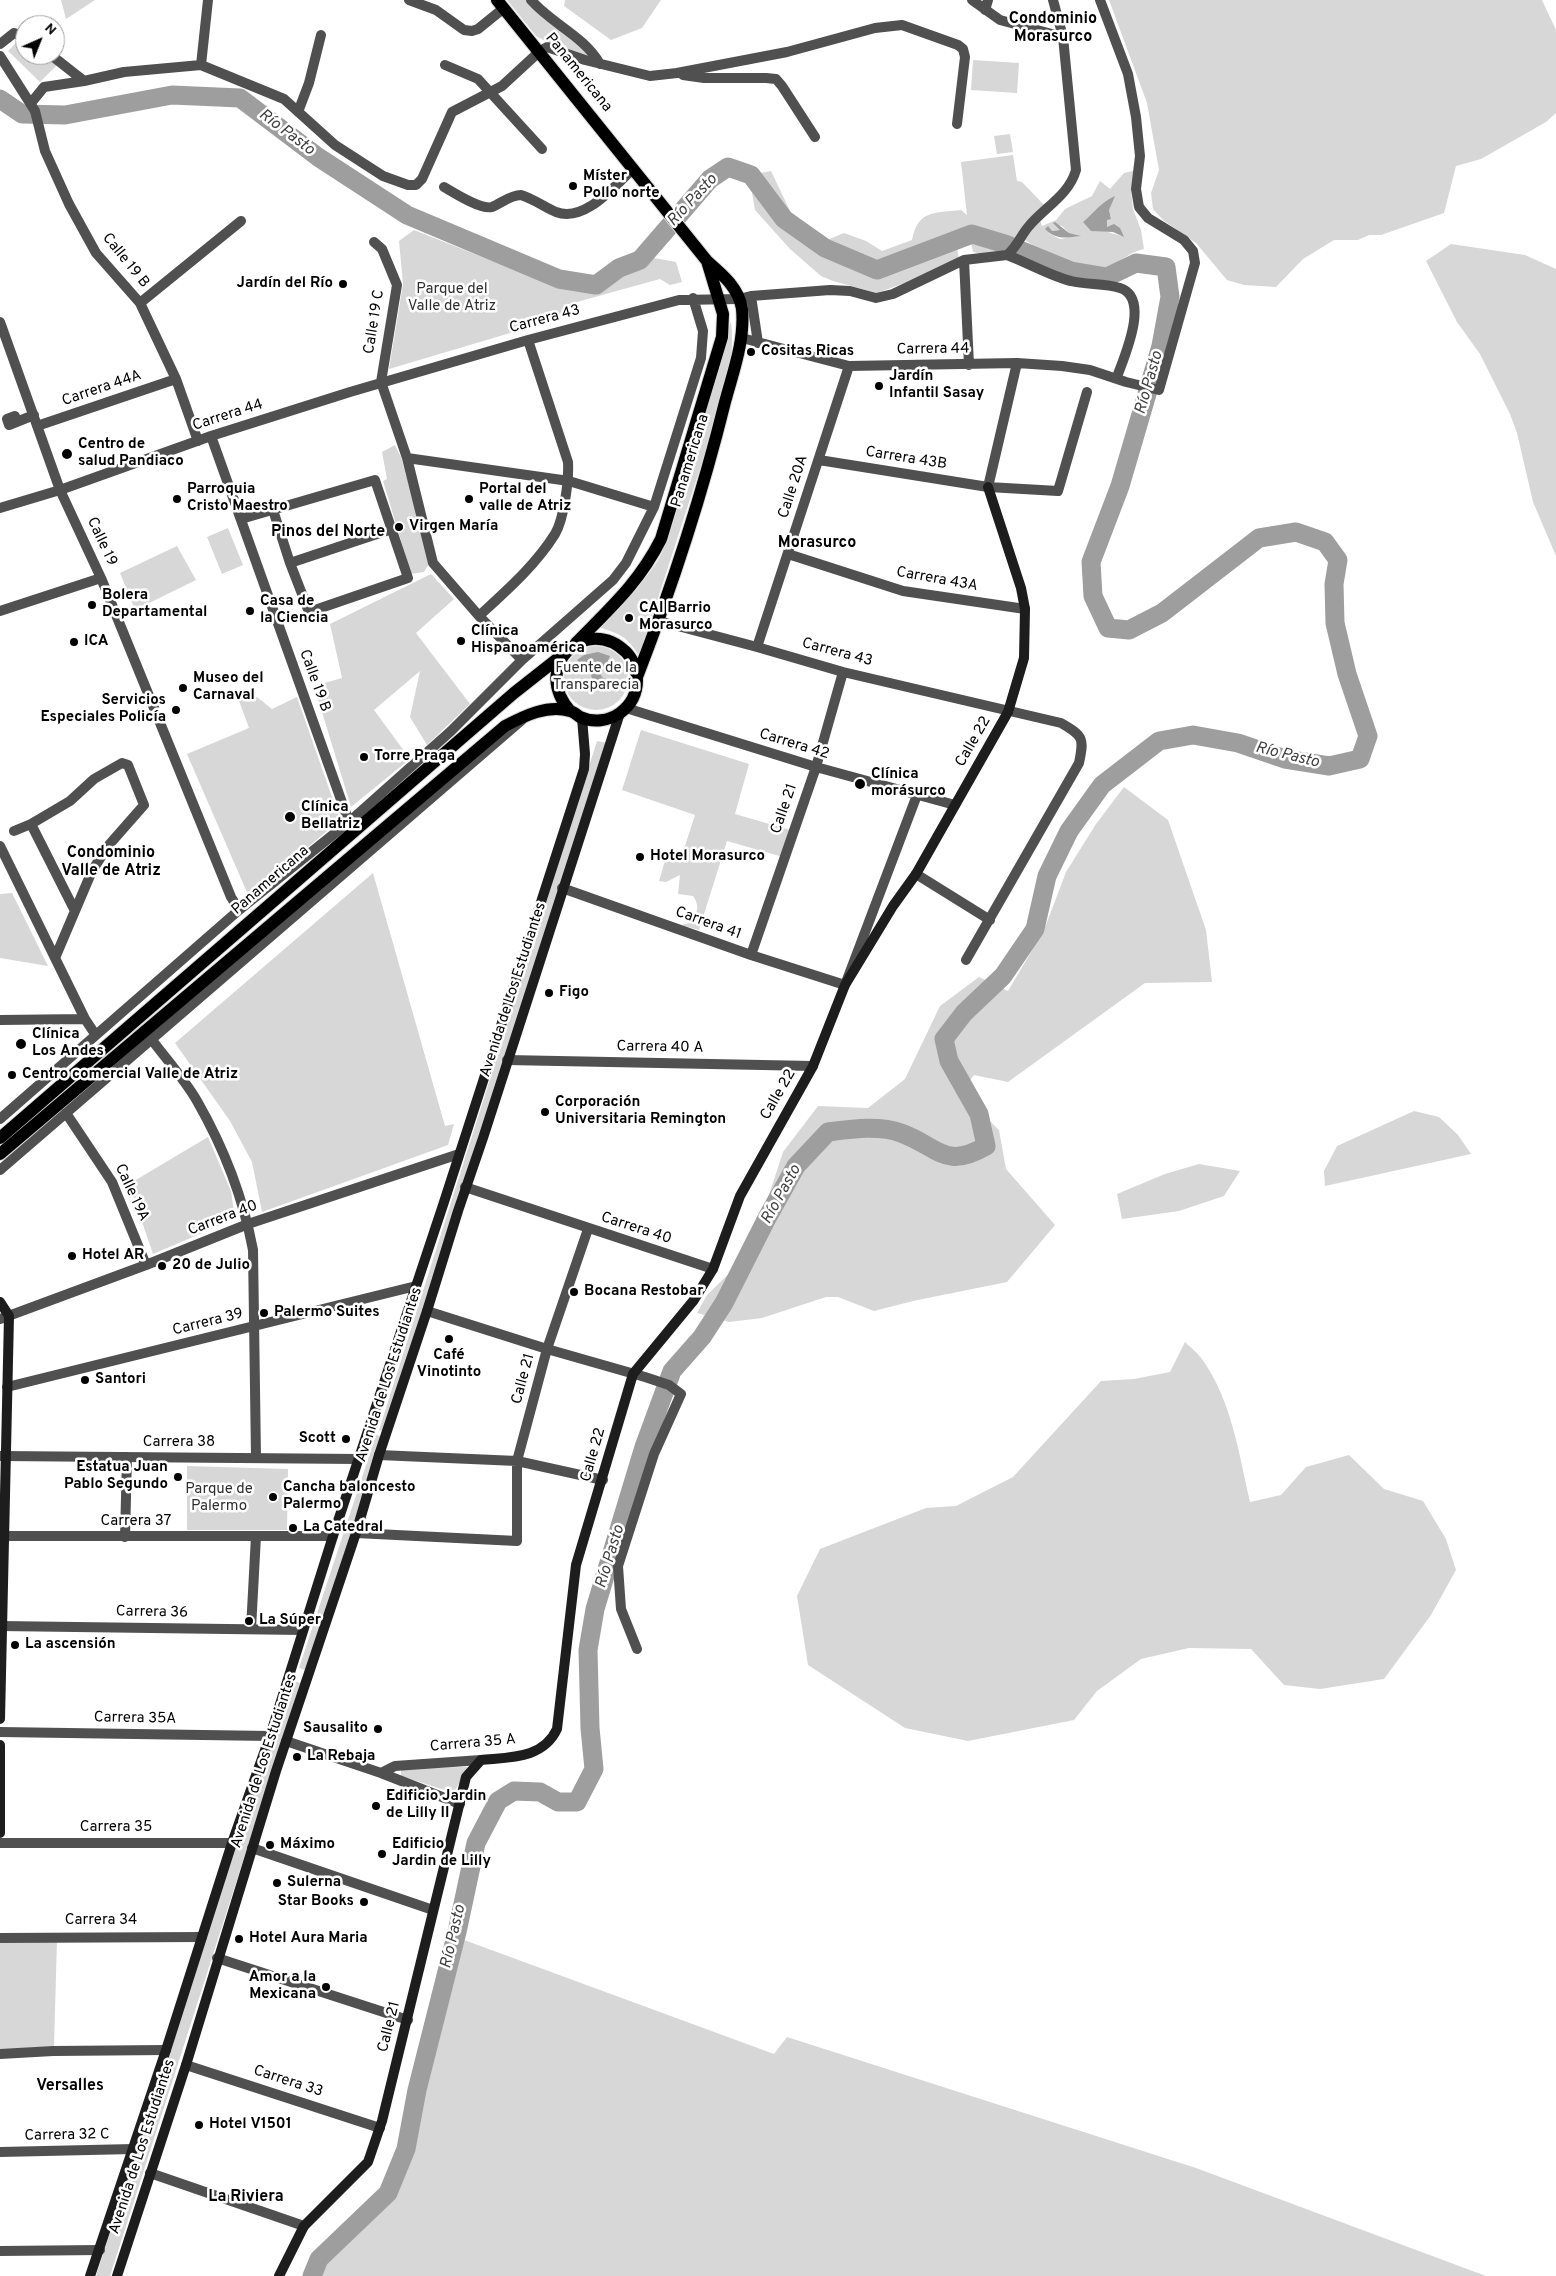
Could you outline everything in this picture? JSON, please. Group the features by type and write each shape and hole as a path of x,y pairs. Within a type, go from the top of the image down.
{"main road":[{"name":"Panamericana","path":"501,4 707,261 745,297 742,309 742,338 716,439 658,621 637,677"},
{"name":"Panamericana","path":"0,1138 456,736 570,649 631,587 649,563 661,539 722,337 723,314 707,261"},
{"name":"Calle 22","path":"557,1729 576,1565 633,1374 694,1300 713,1269 740,1196 813,1066 845,985 893,906 916,874 1008,712 1024,658 1025,609 1022,588 988,487"},
{"path":"597,638 620,646 629,654 637,677 635,693 623,710 608,719 595,721 582,718 570,711 556,689 555,676 558,664 570,649 585,640 597,638"},
{"path":"0,1154 304,901 505,726 527,714 551,710 570,711"},
{"name":"Avenida de Los Estudiantes","path":"117,2276 186,2065 217,1958 264,1810 356,1533 392,1414 428,1311 465,1187 483,1138 562,888 623,710"},
{"name":"Avenida de Los Estudiantes","path":"90,2276 134,2149 232,1843 270,1736 333,1536 584,769 585,754 582,718"},
{"path":"0,1302 4,1318 7,1387 2,1456 0,1719"},
{"path":"374,1410 384,1404 391,1408 392,1414"},
{"path":"293,1663 296,1677 301,1679 309,1675"},
{"name":"Carrera 35 A","path":"481,1760 526,1755 537,1751 553,1738 557,1729"},
{"path":"0,1745 0,1833"},
{"name":"Calle 21","path":"279,2276 304,2226 368,2162 380,2128 408,2020 466,1777 481,1760"},
{"path":"246,1804 254,1803 264,1810"}],"street":[{"path":"201,65 208,0"},
{"path":"409,0 436,10 464,30 472,31 478,29 501,4"},
{"path":"531,0 542,12 593,52 600,64"},
{"path":"972,0 986,5 1000,20 1063,37"},
{"path":"1053,0 1063,37 1076,170 1072,182 1066,191 1027,228 1010,252 1070,281 1121,288 1131,296 1135,302 1136,310 1121,380"},
{"name":"Carrera 44","path":"742,338 849,366 1017,363 1090,370 1159,390 1195,263 1193,251 1184,240 1148,218 1139,208 1136,189 1140,156 1136,117 1128,74 1100,0"},
{"path":"0,56 33,107 44,87 124,72 201,65 284,99 335,145 383,176 408,186 416,185 422,179 452,112 502,86 540,51 551,48 600,64 650,76 677,74 787,52 875,28 902,25 958,45 963,49 965,57 957,124"},
{"path":"0,44 15,33"},
{"path":"298,112 309,83 321,35"},
{"path":"64,65 84,81"},
{"path":"445,65 475,76 542,149"},
{"path":"677,74 704,78 766,78 776,80 782,86 815,137"},
{"name":"Calle 19 B","path":"33,107 45,151 69,204 96,253 140,303 176,380 198,441"},
{"path":"444,187 481,206 490,207 516,195 521,195 557,213 576,213 592,204 633,169"},
{"path":"140,303 241,221"},
{"name":"Calle 19 C","path":"374,242 382,249 397,285 381,382"},
{"name":"Carrera 43","path":"381,382 679,300 693,298 718,299 830,290 876,298 893,294 964,260 1010,252"},
{"path":"964,260 969,365"},
{"path":"745,297 758,343"},
{"path":"0,1118 94,1034 239,910 456,736 522,660 613,580 626,563 654,507 701,358 703,331 693,298"},
{"name":"Calle 19","path":"0,322 60,490 101,578 231,897 239,910"},
{"path":"479,616 526,572 556,532 569,481 568,462 528,340"},
{"path":"988,487 1017,363"},
{"name":"Calle 20A","path":"757,647 849,366"},
{"name":"Carrera 44A","path":"37,426 176,380"},
{"path":"381,382 407,458 433,563 479,616 522,660"},
{"name":"Carrera 44","path":"0,508 60,490 211,436 381,382"},
{"name":"Carrera 43B","path":"819,460 988,487 1058,491 1087,392"},
{"path":"15,416 7,419 9,425 34,415"},
{"path":"678,426 693,430"},
{"name":"Calle 19 B","path":"211,436 348,822"},
{"path":"407,458 569,481 654,507"},
{"path":"241,519 375,480 408,578 309,612 272,510"},
{"path":"290,563 392,529"},
{"name":"Carrera 43A","path":"788,554 903,591 1025,609"},
{"path":"0,611 101,578"},
{"name":"Carrera 43","path":"658,621 843,672 1062,724 1080,736 1083,744 1079,764 990,920"},
{"name":"Calle 21","path":"751,955 816,767 843,672"},
{"name":"Carrera 42","path":"623,710 955,806"},
{"path":"14,831 31,824 70,801 94,779 122,763 128,764 144,805 108,846 92,871 55,958"},
{"path":"845,985 917,795"},
{"path":"31,824 75,911"},
{"path":"0,846 94,1034"},
{"path":"916,874 990,920 966,960"},
{"name":"Carrera 41","path":"562,888 751,955 845,985"},
{"path":"0,1170 152,1040 304,901"},
{"path":"194,948 207,957"},
{"path":"0,1020 85,1019"},
{"path":"152,1040 196,1100 216,1137 236,1181 248,1224 253,1250 256,1458"},
{"name":"Carrera 40 A","path":"507,1060 813,1066"},
{"name":"Calle 19A","path":"66,1113 112,1182 146,1265"},
{"name":"Carrera 40","path":"4,1318 146,1265 248,1224 459,1154"},
{"name":"Carrera 40","path":"465,1187 713,1269"},
{"name":"Calle 21","path":"356,1533 517,1541 517,1461 547,1349 588,1229"},
{"name":"Carrera 39","path":"7,1387 416,1286"},
{"path":"428,1311 547,1349 645,1376 669,1385 681,1394 654,1454 618,1566 620,1609 637,1648"},
{"path":"379,1455 517,1461 601,1486"},
{"name":"Carrera 38","path":"2,1456 358,1460"},
{"path":"125,1537 127,1457"},
{"name":"Carrera 37","path":"2,1536 333,1536"},
{"path":"251,1629 256,1536"},
{"name":"Carrera 36","path":"1,1626 303,1630"},
{"name":"Carrera 35A","path":"0,1732 270,1736"},
{"path":"286,1742 382,1773 460,1804"},
{"name":"Carrera 35 A","path":"382,1773 395,1766 481,1760"},
{"name":"Carrera 35","path":"0,1843 232,1843"},
{"path":"252,1848 434,1910"},
{"name":"Carrera 34","path":"0,1938 202,1937"},
{"path":"217,1958 408,2020"},
{"path":"0,2054 53,2051 166,2050"},
{"name":"Carrera 33","path":"186,2065 380,2128"},
{"name":"Carrera 32 C","path":"0,2152 134,2149"},
{"path":"150,2173 304,2226"},
{"path":"0,2251 100,2250"}],"green space":[{"path":"61,0 95,0 66,19"},
{"path":"507,0 529,0 590,52 591,59 536,36"},
{"path":"565,0 661,0 642,28 611,40 564,6"},
{"path":"1109,0 1542,0 1556,30 1556,113 1546,122 1481,159 1456,166 1444,213 1381,235 1369,235 1358,240 1334,240 1303,259 1276,287 1244,285 1227,280 1196,243 1163,220 1153,209 1151,193 1159,170 1147,103"},
{"path":"15,44 15,58 8,51"},
{"path":"973,60 1019,63 1017,93 971,90"},
{"path":"22,65 57,65 40,82"},
{"path":"1010,134 1013,152 997,154 994,136"},
{"path":"1013,155 1017,181 1022,182 1045,206 1038,214 1042,226 1056,220 1065,209 1092,196 1100,181 1110,189 1124,173 1141,169 1131,191 1133,209 1141,230 1144,249 1110,267 1096,271 1085,270 1061,261 1020,236 1009,253 987,255 973,252 970,238 956,241 959,260 932,273 877,293 821,276 790,249 755,210 751,187 761,173 771,171 792,215 805,227 827,240 844,233 866,241 882,251 912,240 918,223 929,215 961,210 967,215 961,162","holes":["1109,210 1111,219 1107,219 1107,228 1124,237 1083,222 1096,211","1057,225 1062,226 1069,233 1079,236 1060,239 1050,234 1048,227 1052,231 1060,230"]},
{"name":"Parque del Valle de Atriz","path":"414,230 558,287 598,293 626,274 647,266 654,258 676,262 682,282 670,285 660,279 566,305 564,317 389,369 403,284 399,241"},
{"path":"1451,244 1525,255 1556,269 1556,556 1533,502 1517,433 1510,414 1480,354 1457,322 1426,261"},
{"path":"731,321 730,363 721,407 639,656 622,637 599,627 642,582 660,557"},
{"path":"395,445 401,457 430,562 424,572 411,574 383,481 387,479 382,452"},
{"path":"228,528 243,565 222,574 207,537"},
{"path":"177,546 196,580 135,610 120,573"},
{"path":"431,574 454,599 416,633 470,704 427,745 410,717 420,671 374,710 410,759 351,807 314,686 342,678 330,624"},
{"name":"Fuente de la Transparecia","path":"590,646 602,646 619,655 626,666 628,678 626,690 619,701 602,710 590,710 578,705 569,696 564,684 564,672 569,660 578,651"},
{"path":"257,697 272,709 297,697 340,820 249,897 187,754 249,728 238,698"},
{"path":"641,730 749,764 735,814 790,830 783,857 727,841 699,930 681,925 690,923 695,916 697,906 693,896 678,894 680,875 666,882 659,881 667,854 681,858 695,815 622,790"},
{"path":"597,741 607,743 389,1434 379,1430"},
{"path":"1124,787 1168,820 1206,930 1212,982 1145,983 1008,1082 974,1075 961,1093 999,1130 1006,1169 1055,1225 1007,1282 874,1311 838,1297 826,1297 762,1318 729,1322 697,1313 707,1295 741,1262 768,1198 783,1152 818,1106 868,1108 905,1079 940,1006 979,977 1008,991 1044,930 1066,872 1096,824"},
{"path":"373,873 445,1126 454,1124 448,1145 262,1212 252,1162 230,1121 175,1043"},
{"path":"12,893 48,966 0,958 0,894"},
{"path":"1414,1111 1439,1117 1458,1135 1471,1154 1325,1186 1324,1171 1337,1146"},
{"path":"208,1137 231,1191 235,1219 153,1254 129,1184"},
{"path":"1199,1164 1240,1171 1224,1196 1179,1211 1122,1219 1117,1194 1165,1174"},
{"path":"1185,1342 1202,1359 1221,1394 1238,1447 1250,1502 1281,1495 1306,1467 1349,1455 1384,1489 1423,1501 1446,1539 1456,1570 1431,1615 1384,1679 1320,1689 1284,1685 1251,1649 1189,1648 1141,1659 1097,1691 1074,1720 968,1741 905,1728 808,1665 797,1596 820,1549 926,1508 956,1506 1013,1477 1101,1381 1134,1379 1170,1372"},
{"path":"376,1435 388,1438 309,1671 299,1668"},
{"name":"Parque de Palermo","path":"187,1466 288,1469 287,1530 187,1530"},
{"path":"290,1679 300,1683 110,2276 96,2276"},
{"path":"468,1767 454,1793 401,1776 401,1771 404,1768"},
{"path":"456,1937 774,2054 787,2037 1196,2168 1486,2276 312,2276 319,2259 388,2193 406,2149 417,2090"},
{"path":"57,1940 54,2046 0,2050 0,1942"}],"shaded area":[{"path":"1115,196 1109,210 1111,219 1107,220 1107,227 1114,224 1120,228 1124,237 1113,232 1091,231 1083,222 1102,204"},
{"path":"1055,222 1069,233 1081,236 1066,238 1057,237 1049,233 1045,229 1048,226 1052,231 1060,230 1053,223"},
{"path":"598,652 610,656 600,674 603,678 614,681 617,685 611,689 595,690 588,684 592,679 590,670 577,660 584,655"}],"waterway":[{"name":"Río Pasto","path":"0,99 22,114 65,115 172,95 240,98 318,157 407,215 559,279 596,285 619,268 640,260 710,179 728,167 751,175 784,219 825,248 877,270 972,234 1005,244 1071,271 1107,277 1136,263 1166,267 1170,297 1161,346 1120,486 1091,562 1093,596 1108,628 1129,630 1162,613 1259,538 1296,532 1325,542 1338,560 1334,584 1335,623 1347,674 1368,736 1360,759 1329,766 1285,759 1238,743 1193,735 1159,741 1102,785 1069,831 1047,876 1035,929 1003,976 964,1013 944,1039 949,1061 979,1114 986,1146 972,1153 951,1156 942,1154 901,1133 884,1129 865,1128 828,1132 796,1166 724,1303 702,1337 672,1371 644,1447 595,1609 588,1650 590,1728 594,1769 577,1802 558,1802 540,1792 514,1791 498,1801 476,1843 457,1932 417,2090 406,2149 388,2193 319,2259 312,2276"}],"place":[{"name":"Míster Pollo norte","path":"573,186"},
{"name":"Jardín del Río","path":"343,284"},
{"name":"Cositas Ricas","path":"751,352"},
{"name":"Jardín Infantil Sasay","path":"879,386"},
{"name":"Centro de salud Pandiaco","path":"67,454"},
{"name":"Parroquia Cristo Maestro","path":"177,499"},
{"name":"Portal del valle de Atriz","path":"469,499"},
{"name":"Virgen María","path":"399,527"},
{"name":"Bolera Departamental","path":"92,605"},
{"name":"Casa de la Ciencia","path":"250,611"},
{"name":"CAI Barrio Morasurco","path":"629,618"},
{"name":"Clínica Hispanoamérica","path":"461,641"},
{"name":"ICA","path":"74,642"},
{"name":"Museo del Carnaval","path":"183,688"},
{"name":"Servicios Especiales Policía","path":"176,710"},
{"name":"Torre Praga","path":"364,757"},
{"name":"Clínica morásurco","path":"860,784"},
{"name":"Clínica Bellatriz","path":"290,817"},
{"name":"Hotel Morasurco","path":"640,857"},
{"name":"Figo","path":"549,993"},
{"name":"Clínica Los Andes","path":"21,1044"},
{"name":"Centro comercial Valle de Atriz","path":"12,1075"},
{"name":"Corporación Universitaria Remington","path":"545,1112"},
{"name":"Hotel AR","path":"72,1256"},
{"name":"20 de Julio","path":"162,1266"},
{"name":"Bocana Restobar","path":"574,1292"},
{"name":"Palermo Suites","path":"264,1313"},
{"name":"Café Vinotinto","path":"449,1339"},
{"name":"Santori","path":"85,1380"},
{"name":"Scott","path":"346,1439"},
{"name":"Estatua Juan Pablo Segundo","path":"178,1477"},
{"name":"Cancha baloncesto Palermo","path":"273,1497"},
{"name":"La Catedral","path":"293,1528"},
{"name":"La Súper","path":"249,1621"},
{"name":"La ascensión","path":"15,1645"},
{"name":"Sausalito","path":"378,1729"},
{"name":"La Rebaja","path":"297,1757"},
{"name":"Edificio Jardin de Lilly II","path":"376,1806"},
{"name":"Máximo","path":"270,1845"},
{"name":"Edificio Jardin de Lilly","path":"382,1854"},
{"name":"Sulerna","path":"277,1883"},
{"name":"Star Books","path":"364,1902"},
{"name":"Hotel Aura Maria","path":"239,1939"},
{"name":"Amor a la Mexicana","path":"326,1987"},
{"name":"Hotel V1501","path":"199,2125"}],"district":[{"name":"Condominio Morasurco","path":"1053,29"},
{"name":"Pinos del Norte","path":"328,533"},
{"name":"Morasurco","path":"817,544"},
{"name":"Condominio Valle de Atriz","path":"111,863"},
{"name":"Versalles","path":"70,2087"},
{"name":"La Riviera","path":"246,2198"}]}
